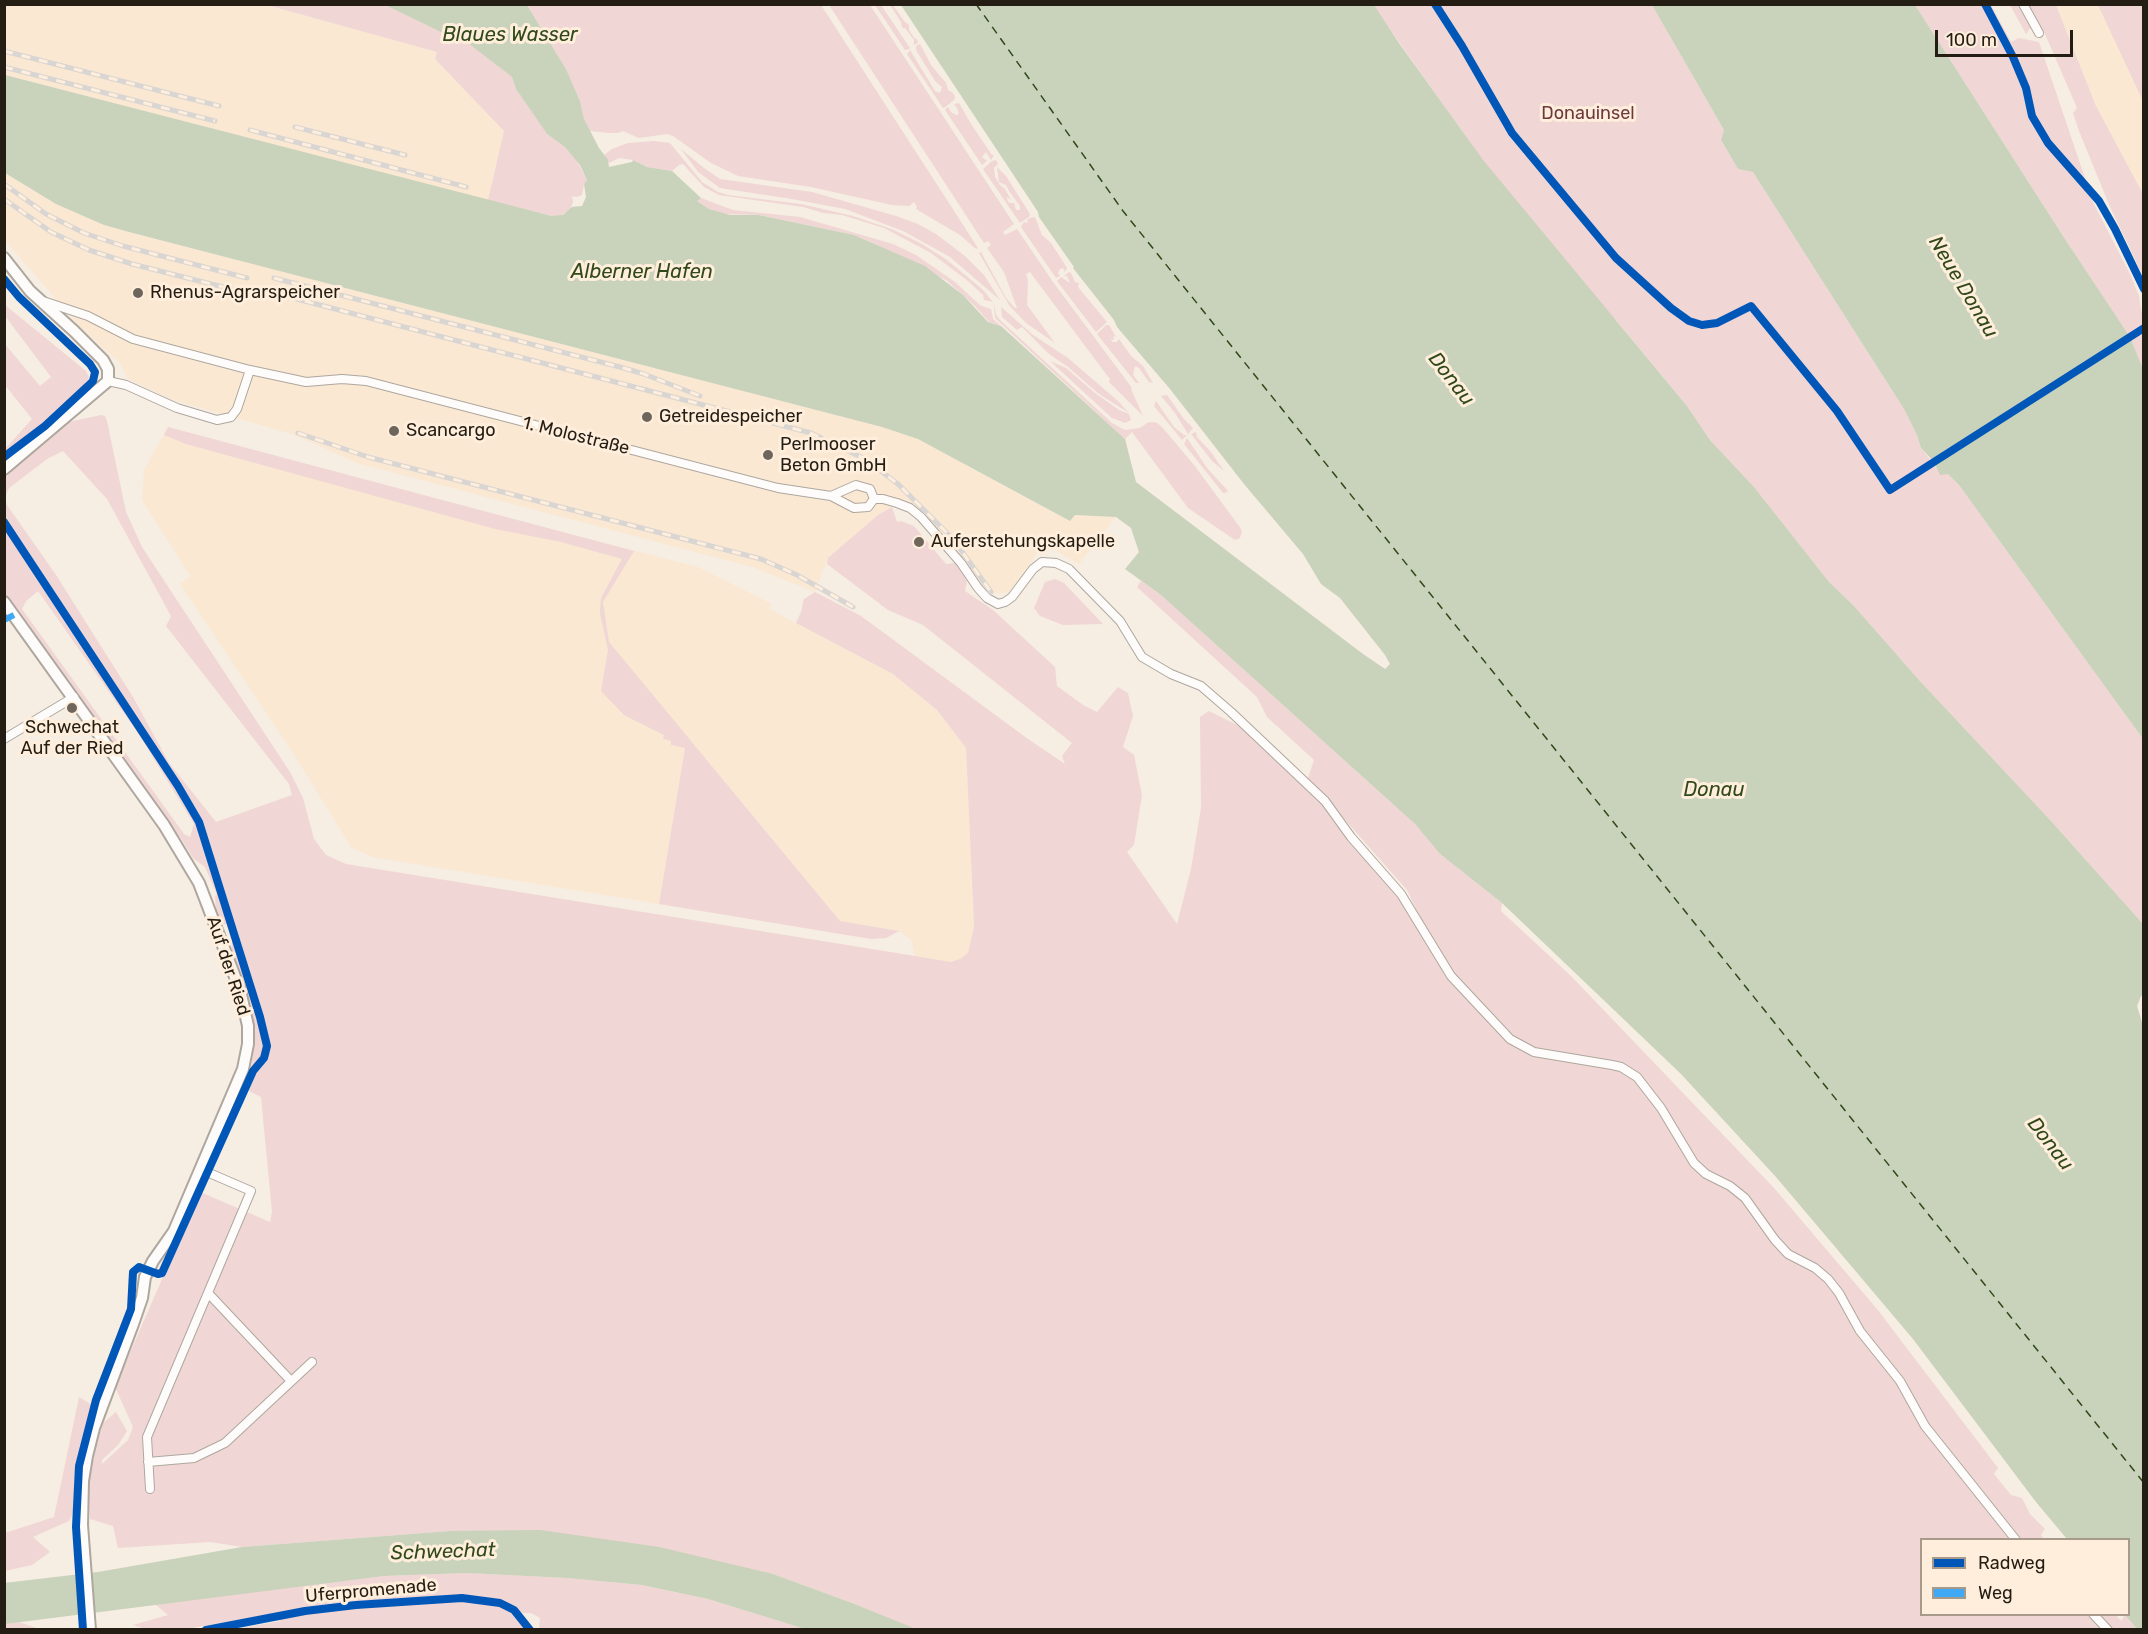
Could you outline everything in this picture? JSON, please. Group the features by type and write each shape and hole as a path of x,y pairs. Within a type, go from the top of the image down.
{"main road":[{"path":"4,258 39,299 103,360 108,369 108,381 4,469"},
{"name":"Auf der Ried","path":"4,602 164,825 199,882 240,990 246,1012 248,1044 243,1069 174,1231 153,1261 146,1277 142,1298 94,1428 83,1480 82,1539 90,1629"}],"street":[{"path":"2023,4 2039,33"},
{"name":"1. Molostraße","path":"39,299 88,316 133,339 250,370 306,382 342,379 366,381 778,488 831,496 847,506 861,509 868,507 874,499 870,489 856,485 831,496"},
{"path":"108,381 126,385 177,408 217,420 231,417 237,409 250,370"},
{"path":"874,499 897,503 910,508 921,517 978,588 987,598 998,604 1012,597 1033,568 1042,562 1056,562 1069,569 1120,621 1142,657 1171,674 1201,686 1325,801 1351,837 1401,894 1451,976 1510,1039 1534,1052 1621,1067 1637,1077 1661,1108 1694,1163 1706,1174 1730,1186 1745,1198 1774,1240 1788,1254 1815,1268 1828,1279 1839,1293 1860,1331 1903,1386 1925,1426 2015,1538"},
{"path":"4,739 74,697"},
{"path":"150,1489 147,1437 251,1191 200,1168"},
{"path":"209,1294 291,1380"},
{"path":"148,1462 194,1458 225,1443 312,1362"},
{"path":"2095,1616 2108,1629"}],"shaded area":[{"path":"4,5 267,5 437,52 435,59 504,131 488,200 5,75"},
{"path":"2056,5 2143,5 2143,194 2096,106"},
{"path":"4,173 56,204 104,225 882,427 918,439 1069,521 1075,515 1116,517 1079,564 1052,548 1039,551 1008,592 1000,594 984,590 926,516 914,505 901,499 878,515 827,561 815,592 752,567 357,463 295,435 173,400 128,379 121,364 79,326 5,240"},
{"path":"168,427 409,493 698,567 772,604 769,609 893,674 937,710 966,748 974,926 968,953 951,962 915,956 911,940 899,931 840,921 687,737 659,904 372,857 351,847 293,753 180,584 192,575 189,574 142,500 144,470"}],"green space":[{"path":"267,5 385,5 447,35 463,38 512,77 516,89 547,134 565,147 576,159 587,180 582,195 572,196 573,202 570,210 560,216 488,200 504,131 435,59 437,52"},
{"path":"527,5 821,5 978,248 976,249 960,235 916,209 914,202 909,206 892,205 811,187 738,176 711,163 667,134 639,138 623,131 609,133 590,131 566,69"},
{"path":"829,5 870,5 1014,224 1003,232 1005,235 1017,229 1053,282 1132,388 1143,416 1109,382 1110,379 1030,272 1026,274 1028,280 1027,305 1055,343 1026,323 1009,305 979,253 981,252 1006,298 1017,308 1004,272 987,248 991,245 988,241 984,243"},
{"path":"875,5 881,5 910,48 905,50"},
{"path":"890,5 893,5 909,25 909,30 918,43 914,45 914,40 905,28 902,28 901,22"},
{"name":"Donauinsel","path":"1373,5 1652,5 1724,130 1721,140 1738,169 1753,172 1904,409 1921,448 1938,470 1948,474 1959,485 2143,739 2143,924 1854,606 1829,582 1754,487 1710,440 1687,406 1616,320 1597,308 1475,156 1476,151"},
{"path":"1915,5 1991,5 2011,42 2019,38 2039,42 2093,202 2139,296 2143,314 2143,369 2130,337"},
{"path":"2010,5 2019,5 2031,27 2026,34"},
{"path":"2028,5 2056,5 2096,106 2143,194 2143,276 2110,207 2079,131 2073,113 2077,108 2045,34"},
{"path":"2098,5 2143,5 2143,101"},
{"path":"920,44 931,65 955,97 944,108 907,54 910,50 935,91 940,93 942,87 935,81 916,50 916,46"},
{"path":"959,103 994,155 991,160 986,152 982,157 987,161 982,165 945,110 948,107 951,112 959,114 954,104"},
{"path":"654,141 670,143 702,182 718,192 801,204 853,216 894,230 947,260 982,289 993,302 984,300 983,295 968,281 931,253 884,228 842,215 823,213 803,207 719,195 704,187 683,164 672,171 647,167 633,160 619,158 609,163 604,155 628,143"},
{"path":"681,149 720,179 812,192 918,224 936,234 965,256 984,275 1000,300 950,257 903,231 845,209 720,188 698,172"},
{"path":"996,160 998,164 994,168 995,177 1011,200 1007,197 1009,203 1014,203 1016,210 1020,210 1020,206 1006,185 999,182 997,167 1006,176 1030,214 1020,223 983,169"},
{"path":"701,198 733,210 800,217 893,244 916,255 955,282 981,306 991,309 993,319 1001,326 989,322 946,280 873,243 854,235 760,215 723,214 709,209 696,200"},
{"path":"1035,217 1042,235 1051,243 1067,268 1065,272 1063,268 1060,269 1058,273 1060,276 1056,278 1021,227 1024,222 1028,223 1027,220"},
{"path":"1069,272 1075,282 1079,283 1078,287 1107,322 1096,332 1057,281 1061,277 1070,283 1067,276 1064,276"},
{"path":"994,302 996,315 1000,320 1112,423 1125,430 1140,428 1152,422 1162,427 1194,465 1239,526 1242,531 1240,538 1235,540 1188,508 1132,432 1125,439 995,318"},
{"path":"5,305 86,371 89,377 85,388 5,462 5,449 32,419 5,385 4,343 40,386 51,377 5,316"},
{"path":"1001,307 1033,335 1068,358 1129,413 1099,394 1049,354 1022,327 1017,330 1002,317"},
{"path":"1109,325 1116,337 1113,336 1112,342 1117,342 1119,339 1131,356 1143,366 1153,383 1149,382 1135,366 1133,375 1139,383 1136,383 1097,334"},
{"path":"1050,361 1066,368 1095,393 1119,410 1129,414 1131,420 1125,423 1112,418"},
{"path":"1167,395 1193,428 1188,434 1161,396"},
{"path":"1156,401 1174,427 1187,435 1182,440 1154,406"},
{"path":"105,416 126,512 142,547 290,772 303,798 314,839 326,855 346,864 951,962 960,959 968,953 974,926 966,748 937,710 893,674 796,623 804,599 815,592 861,616 1065,764 1062,756 1072,743 923,625 888,610 827,564 828,558 878,515 892,507 897,522 901,521 914,526 946,564 955,563 963,571 967,581 965,591 993,610 1055,667 1057,686 1097,712 1118,687 1128,693 1133,716 1123,747 1134,755 1142,795 1134,845 1127,852 1177,924 1191,869 1201,808 1200,717 1209,711 1241,727 1323,803 1397,891 1414,920 1421,919 1407,890 1308,778 1314,760 1267,717 1257,697 1137,587 1141,581 1161,595 1415,824 1440,854 1502,903 1501,911 1571,976 1774,1188 1877,1309 1998,1468 1994,1474 2011,1495 2022,1498 2030,1514 2045,1529 2041,1535 2043,1538 1920,1538 1920,1616 2117,1616 2121,1621 2126,1616 2137,1629 916,1630 852,1603 773,1574 450,1531 242,1547 210,1542 118,1548 113,1526 90,1519 88,1491 92,1458 103,1423 116,1412 127,1431 118,1445 102,1460 102,1464 128,1440 133,1427 115,1387 200,1192 270,1222 272,1212 261,1097 249,1091 253,1047 252,1013 232,954 232,937 228,925 220,923 216,910 215,896 217,895 205,867 193,858 5,594 4,477 64,423","holes":["63,451 107,499 171,616 166,626 289,784 292,795 216,822 169,763 133,697 56,575 7,505 5,497 9,488 47,459","38,591 138,733 194,824 190,837 184,834 22,609 26,601"]},
{"path":"168,427 634,551 603,602 609,642 840,921 899,931 886,938 871,939 659,904 685,748 671,745 671,741 663,739 664,735 624,715 601,691 608,650 600,613 601,598 622,559 561,542 495,529 186,444 164,435"},
{"path":"1196,432 1197,437 1224,471 1212,461 1191,434"},
{"path":"1187,438 1207,468 1228,491 1223,493 1184,444"},
{"path":"1055,579 1064,583 1103,624 1063,625 1040,616 1034,608 1045,582"},
{"path":"79,1397 92,1405 75,1471 74,1510 69,1521 33,1537 50,1552 32,1565 5,1571 5,1533 54,1517"},
{"path":"466,1573 567,1578 642,1585 708,1599 805,1629 539,1629 540,1618 531,1613 522,1613 499,1600 462,1596 357,1602 186,1629 145,1629 133,1625 168,1615 155,1604 384,1576"},
{"path":"462,1600 497,1605 511,1612 526,1629 231,1630 280,1621 280,1617 309,1612"},
{"path":"19,1622 39,1629 5,1629 4,1624"}],"water":[{"name":"Donau","path":"385,5 527,5 566,69 580,101 584,119 608,160 609,167 633,160 647,167 672,171 701,198 697,201 709,209 730,215 759,215 854,235 925,266 963,295 988,322 1001,326 1125,439 1136,482 1385,669 1390,664 1385,655 1340,598 1321,584 1303,554 1117,327 1073,268 901,5 1374,5 1483,160 1687,406 1710,440 1754,487 1829,582 1854,606 2143,924 2143,995 2137,1006 2144,1029 2143,1629 2137,1629 2126,1616 2130,1616 2130,1538 2066,1538 2036,1502 1913,1339 1776,1177 1681,1074 1502,903 1440,854 1415,824 1161,595 1125,569 1139,552 1131,528 1116,517 1075,515 1070,521 918,439 882,427 104,225 56,204 5,173 5,75 552,216 563,215 572,207 582,206 586,197 584,184 587,180 580,165 565,147 547,134 516,89 512,77 463,39 447,35"},
{"name":"Neue Donau","path":"1652,5 1915,5 2130,337 2143,369 2143,739 1959,485 1948,474 1940,475 1934,462 1921,448 1904,409 1753,172 1738,169 1721,140 1724,130"},
{"name":"Schwechat","path":"540,1530 659,1547 773,1574 916,1629 805,1629 708,1599 642,1585 567,1578 466,1573 384,1576 5,1624 4,1583 98,1572 242,1547 450,1531"}],"pier":[{"path":"92,1570 95,1615 80,1617 77,1572"}],"ferry route":[{"path":"976,4 1123,211 2144,1483"}],"railway":[{"path":"4,51 219,106"},
{"path":"4,67 215,121"},
{"path":"295,127 405,155"},
{"path":"250,130 466,187"},
{"path":"4,184 46,214 84,233 123,246 247,278"},
{"path":"4,199 51,232 89,250 132,264 243,292"},
{"path":"274,278 620,367 700,396"},
{"path":"270,292 811,433 865,459 898,484 953,539 991,592"},
{"path":"298,433 368,457 761,559 797,575 853,607"}],"marked path":[{"path":"4,620 14,615"}],"cycle path":[{"path":"1435,4 1512,133 1616,258 1671,308 1689,321 1702,325 1717,323 1751,306 1837,411 1890,490 2144,328"},
{"path":"1985,4 2013,57 2026,88 2032,116 2048,143 2099,201 2144,289"},
{"path":"4,279 19,297 90,364 95,372 93,381 88,386 45,426 4,457"},
{"path":"4,522 178,786 199,822 267,1046 264,1058 253,1071 162,1273 158,1274 139,1267 133,1272 131,1309 96,1400 79,1466 76,1527 83,1630"},
{"name":"Uferpromenade","path":"206,1630 305,1611 462,1598 500,1603 514,1610 530,1630"}],"place":[{"name":"Rhenus-Agrarspeicher","path":"138,293"},
{"name":"Getreidespeicher","path":"647,417"},
{"name":"Scancargo","path":"394,431"},
{"name":"Perlmooser Beton GmbH","path":"768,455"},
{"name":"Auferstehungskapelle","path":"919,542"},
{"name":"Schwechat Auf der Ried","path":"72,708"}],"water label":[{"name":"Blaues Wasser","path":"510,35"},
{"name":"Alberner Hafen","path":"642,272"}]}
